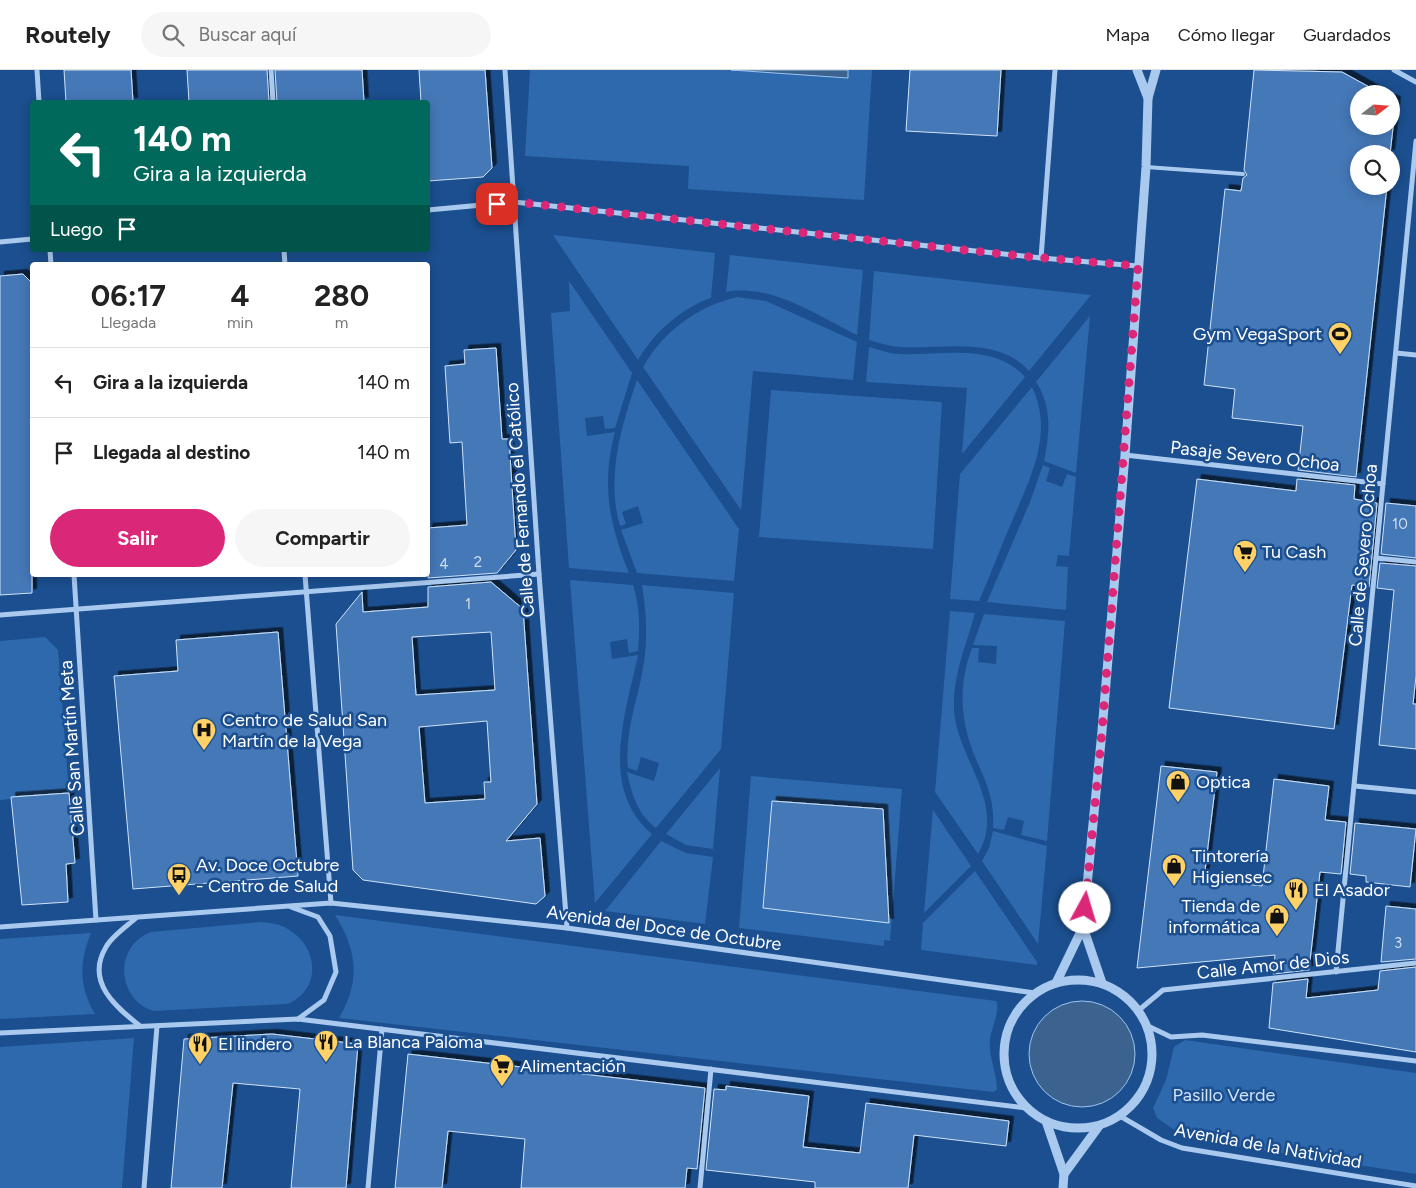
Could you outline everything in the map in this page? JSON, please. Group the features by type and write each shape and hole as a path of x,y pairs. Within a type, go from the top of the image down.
{"street":[{"path":"37,70 39,100"},
{"path":"271,70 273,100"},
{"name":"Calle de Fernando el Católico","path":"505,70 539,574 567,928"},
{"path":"1041,258 1055,70"},
{"path":"1137,70 1148,98"},
{"path":"1056,983 1083,927 1102,731 1125,455 1146,167 1148,98 1156,70"},
{"path":"1394,70 1416,82"},
{"name":"Calle de Severo Ochoa","path":"1336,972 1416,141"},
{"path":"430,210 514,202 1041,258 1138,266"},
{"path":"0,242 30,239"},
{"path":"1396,353 1416,355"},
{"name":"Pasaje Severo Ochoa","path":"1125,455 1383,484"},
{"path":"1376,558 1416,562"},
{"path":"0,615 539,574"},
{"name":"Calle San Martín Meta","path":"74,577 96,920"},
{"path":"305,577 331,903"},
{"path":"1355,786 1416,792"},
{"name":"Avenida del Doce de Octubre","path":"0,927 331,903 567,928 1035,993"},
{"name":"Avenida del Doce de Octubre","path":"288,906 318,917 330,936 336,972 324,1000 298,1019"},
{"path":"137,917 106,946 100,960 101,977 106,994 115,1007 141,1026"},
{"path":"1083,927 1102,982"},
{"name":"Calle Amor de Dios","path":"1139,1010 1163,990 1416,963"},
{"path":"1079,979 1102,982 1122,993 1139,1010 1148,1026 1153,1051 1150,1076 1138,1099 1120,1116 1100,1126 1082,1129 1063,1128 1046,1122 1027,1108 1013,1090 1006,1070 1004,1048 1009,1027 1020,1008 1035,993 1056,983 1079,979"},
{"path":"0,1033 298,1019 1027,1108"},
{"path":"144,1188 157,1026"},
{"path":"1148,1026 1171,1037 1202,1034 1416,1061"},
{"path":"368,1188 382,1029"},
{"path":"700,1188 711,1069"},
{"name":"Avenida de la Natividad","path":"1120,1116 1161,1140 1182,1148 1412,1186"},
{"path":"1046,1122 1064,1174 1063,1188"},
{"path":"1064,1174 1100,1126"}],"lane":[{"path":"1146,167 1243,174"}],"green space":[{"path":"530,70 872,70 864,200 688,189 689,166 525,156"},
{"path":"553,235 715,253 711,298 689,308 669,323 644,350 638,360"},
{"path":"730,255 863,270 857,335 794,303 777,297 743,290 726,292"},
{"path":"874,271 1091,295 1029,371 1016,360 1001,352 985,348 950,346 899,347 869,340"},
{"path":"569,281 632,373 615,428 605,429 603,416 585,418 587,436 615,432 608,469 609,504 616,537 629,573 569,568 551,313 570,311"},
{"path":"737,297 766,301 857,342 853,380 753,371 741,510 643,367 661,342 682,322 708,307"},
{"path":"1090,316 1076,473 1044,461 1048,441 1047,410 1036,382"},
{"path":"869,347 895,354 966,353 982,355 998,359 1012,366 1025,377 962,454 967,388 866,382"},
{"path":"637,380 739,529 734,581 637,573 621,530 643,523 638,506 622,512 626,524 620,526 614,489 617,452"},
{"path":"1032,387 1041,421 1038,454 1027,487 979,601 950,599 960,474"},
{"path":"771,390 942,402 933,549 759,537"},
{"path":"1043,465 1050,468 1046,481 1062,487 1067,474 1076,477 1069,556 1058,555 1056,566 1068,567 1066,610 987,602 1030,502"},
{"path":"570,580 633,585 639,618 638,651 629,653 627,639 610,642 612,659 638,655 623,725 620,749 621,772 625,795 635,815 652,834 595,903"},
{"path":"642,585 734,593 721,749 656,828 644,816 636,803 627,772 654,781 659,763 641,757 637,771 628,768 628,741 642,675 646,642 645,604"},
{"path":"950,611 975,613 958,671 954,707 962,744 978,780 987,816 986,835 978,854 935,792"},
{"path":"984,614 1065,621 1047,841 1021,835 1024,821 1008,817 1004,830 993,828 991,800 966,730 963,703 964,676 972,648 979,648 978,662 996,664 997,646 973,645"},
{"path":"45,637 58,650 69,793 0,800 0,641"},
{"path":"720,768 713,849 686,845 666,834"},
{"path":"751,776 902,789 890,941 884,940 884,946 739,928"},
{"path":"933,810 971,866 924,913"},
{"path":"993,831 1047,846 1038,944 982,861 989,848"},
{"path":"661,841 686,853 713,857 705,924 605,911"},
{"path":"975,871 1037,962 1037,965 921,950 923,923"},
{"path":"335,915 996,1001 997,1009 990,1046 997,1090 993,1092 339,1018 351,991 354,966 348,941"},
{"path":"261,922 272,923 288,929 306,946 311,957 311,979 306,989 287,1004 153,1011 141,1004 132,995 126,984 124,972 130,948 139,939 151,932"},
{"path":"91,933 84,954 82,974 86,994 95,1014 0,1019 0,939"},
{"path":"134,1038 122,1188 0,1188 0,1047"},
{"name":"Pasillo Verde","path":"1185,1040 1416,1073 1416,1174 1186,1138 1157,1118 1153,1108 1166,1080 1174,1047"}],"shaded area":[{"path":"731,70 848,70 848,78"},
{"path":"1082,1001 1102,1005 1119,1017 1131,1034 1135,1054 1131,1074 1119,1091 1102,1103 1082,1107 1062,1103 1045,1091 1033,1074 1029,1054 1033,1034 1045,1017 1062,1005"}],"building":[{"path":"64,70 131,70 133,100 66,100"},
{"path":"187,70 267,70 269,100 189,100"},
{"path":"275,70 362,70 364,100 277,100"},
{"path":"419,70 485,70 492,168 483,177 430,181 430,100 421,100"},
{"path":"910,70 1001,70 997,136 906,131"},
{"path":"1254,70 1342,72 1366,85 1350,85 1350,135 1392,135 1391,145 1350,145 1350,195 1386,195 1356,477 1298,470 1303,426 1232,418 1235,389 1204,385 1225,189 1241,191 1243,178 1247,175 1244,170"},
{"path":"23,274 30,281 30,577 32,577 32,593 0,595 0,276"},
{"path":"496,348 502,439 509,439 516,550 497,573 428,578 430,577 430,528 467,525 462,442 450,443 445,366 465,364 464,350"},
{"path":"1197,479 1296,491 1297,479 1355,485 1354,499 1377,503 1369,587 1352,585 1334,729 1169,708"},
{"path":"1386,503 1416,506 1416,558 1381,554"},
{"path":"1380,563 1416,566 1416,676 1413,704 1416,704 1416,749 1379,745 1394,590 1377,588"},
{"path":"491,582 523,609 537,804 506,841 540,838 545,896 536,904 363,880 353,870 336,624 362,592 363,612 428,607 428,587","holes":["491,632 495,690 416,695 412,637","487,721 491,782 484,782 485,799 425,803 419,727"]},
{"name":"Centro de Salud San Martín de la Vega","path":"278,632 298,876 133,889 114,676 178,671 176,640"},
{"path":"1161,766 1217,772 1204,879 1262,886 1274,779 1329,786 1325,820 1346,822 1341,874 1320,872 1309,970 1273,974 1275,955 1137,968"},
{"path":"69,793 75,863 66,864 68,902 22,905 11,797"},
{"path":"772,801 883,809 889,923 763,908"},
{"path":"1355,823 1416,829 1410,887 1366,882 1366,876 1350,874"},
{"path":"1386,906 1416,909 1416,959 1381,962"},
{"path":"1416,967 1416,1052 1269,1028 1273,983 1308,979 1306,998 1378,990 1380,971"},
{"path":"272,1034 358,1044 346,1188 291,1188 300,1089 233,1083 222,1188 171,1188 184,1039"},
{"path":"408,1054 705,1088 697,1169 687,1168 685,1188 521,1188 525,1139 448,1131 442,1188 395,1188"},
{"path":"726,1086 809,1096 803,1147 860,1153 866,1103 1009,1121 1006,1146 914,1135 908,1188 815,1188 815,1182 706,1170 714,1089 726,1090"}],"place":[{"name":"Gym VegaSport","path":"1340,355"},
{"name":"Tu Cash","path":"1245,573"},
{"name":"Centro de Salud San Martín de la Vega","path":"204,751"},
{"name":"Optica","path":"1178,803"},
{"name":"Tintorería Higiensec","path":"1174,887"},
{"name":"Av. Doce Octubre - Centro de Salud","path":"179,896"},
{"name":"El Asador","path":"1296,911"},
{"name":"Tienda de informática","path":"1277,937"},
{"name":"La Blanca Paloma","path":"326,1063"},
{"name":"El lindero","path":"200,1065"},
{"name":"Alimentación","path":"502,1087"}],"route":[{"path":"497,204 514,202 1021,256 1138,266 1125,455 1085,908"}]}
